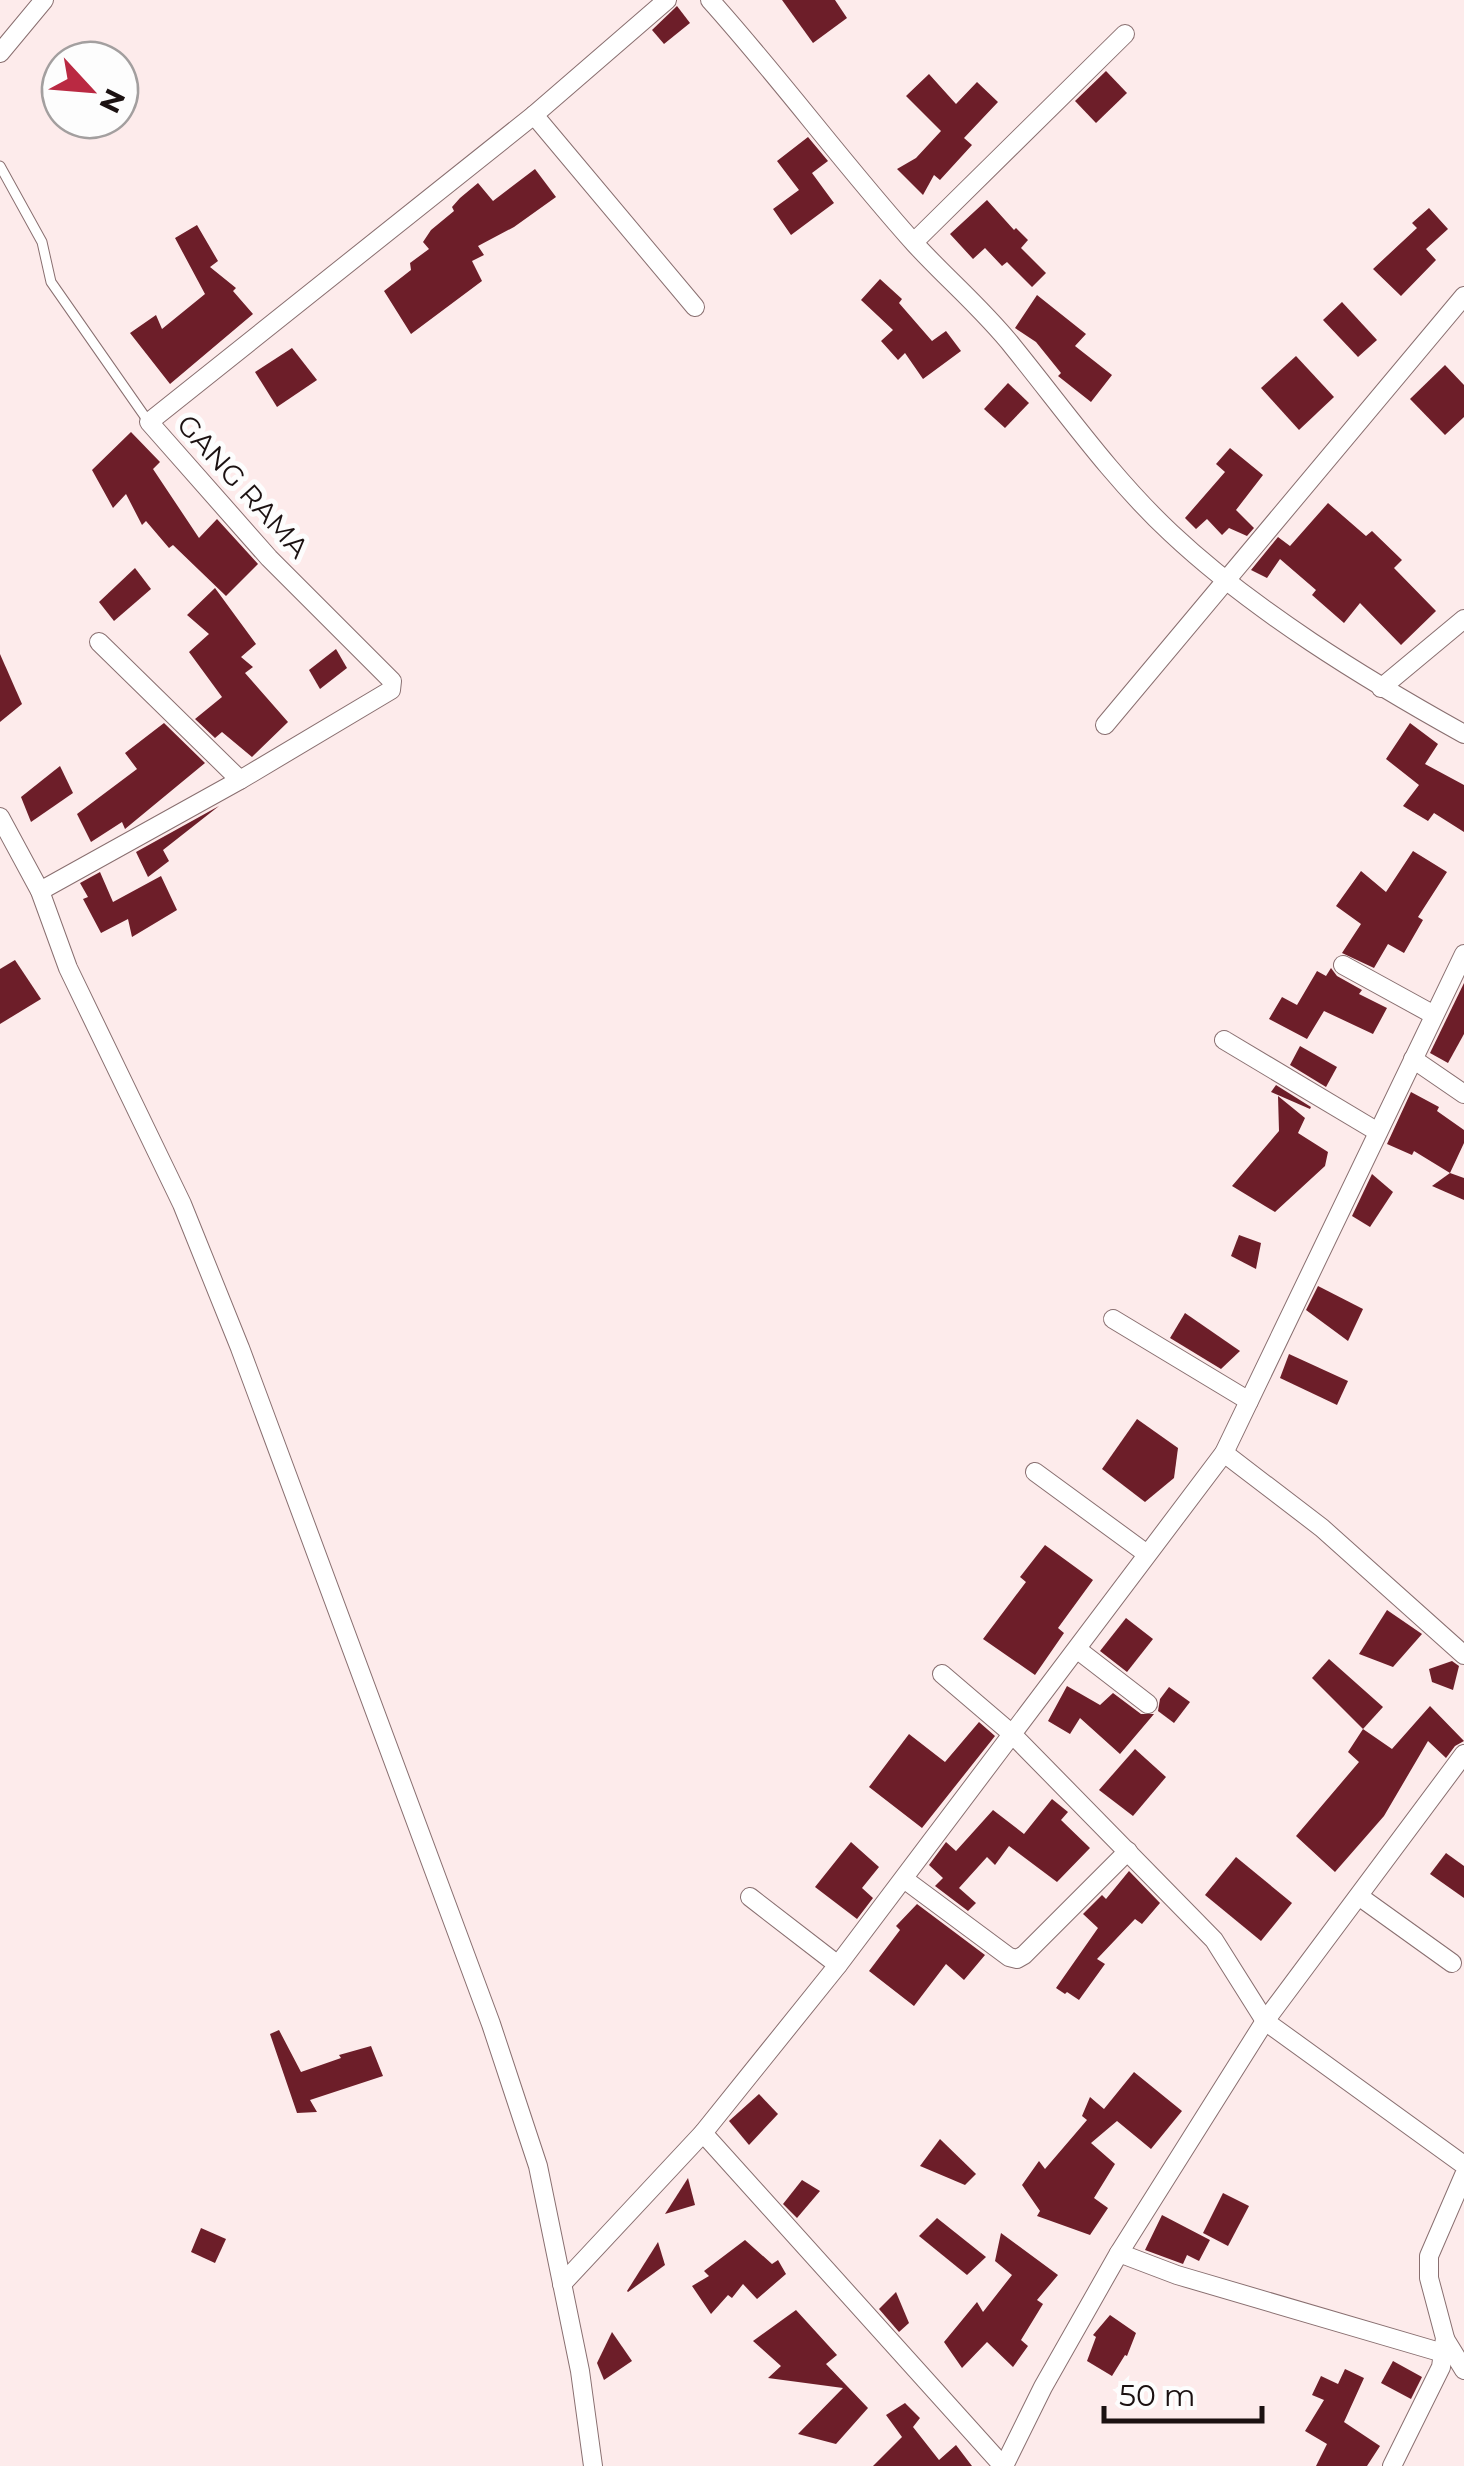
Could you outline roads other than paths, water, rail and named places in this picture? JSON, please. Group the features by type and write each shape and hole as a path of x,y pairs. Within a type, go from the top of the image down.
{"street":[{"path":"0,53 44,0"},
{"name":"GANG RAMA","path":"40,891 240,780 391,690 392,680 269,558 149,422 534,115 667,0"},
{"path":"710,0 914,242 1013,346 1050,396 1169,531 1226,581 1381,688 1464,734"},
{"path":"914,242 1125,34"},
{"path":"534,115 695,307"},
{"path":"1105,725 1464,296"},
{"path":"1381,688 1464,618"},
{"path":"99,642 240,780"},
{"path":"0,817 40,891 68,968 182,1204 240,1348 491,2024 538,2166 580,2371 593,2466"},
{"path":"562,2284 703,2133 838,1966 1224,1453 1464,954"},
{"path":"1343,966 1434,1015"},
{"path":"1224,1040 1378,1132"},
{"path":"1413,1058 1464,1094"},
{"path":"1114,1319 1249,1401"},
{"path":"1224,1453 1322,1528 1464,1655"},
{"path":"1035,1472 1147,1554"},
{"path":"1078,1650 1148,1704"},
{"path":"942,1674 1010,1733 1214,1940 1266,2022 1464,2164"},
{"path":"703,2133 1003,2466 1119,2253 1266,2022 1464,1754"},
{"path":"904,1879 1017,1959 1128,1851"},
{"path":"750,1897 838,1966"},
{"path":"1360,1897 1452,1963"},
{"path":"1392,2466 1437,2379 1444,2346 1429,2256 1464,2175"},
{"path":"1119,2253 1178,2276 1444,2346 1464,2370"}],"lane":[{"path":"0,166 42,242 51,282 149,422"}]}
